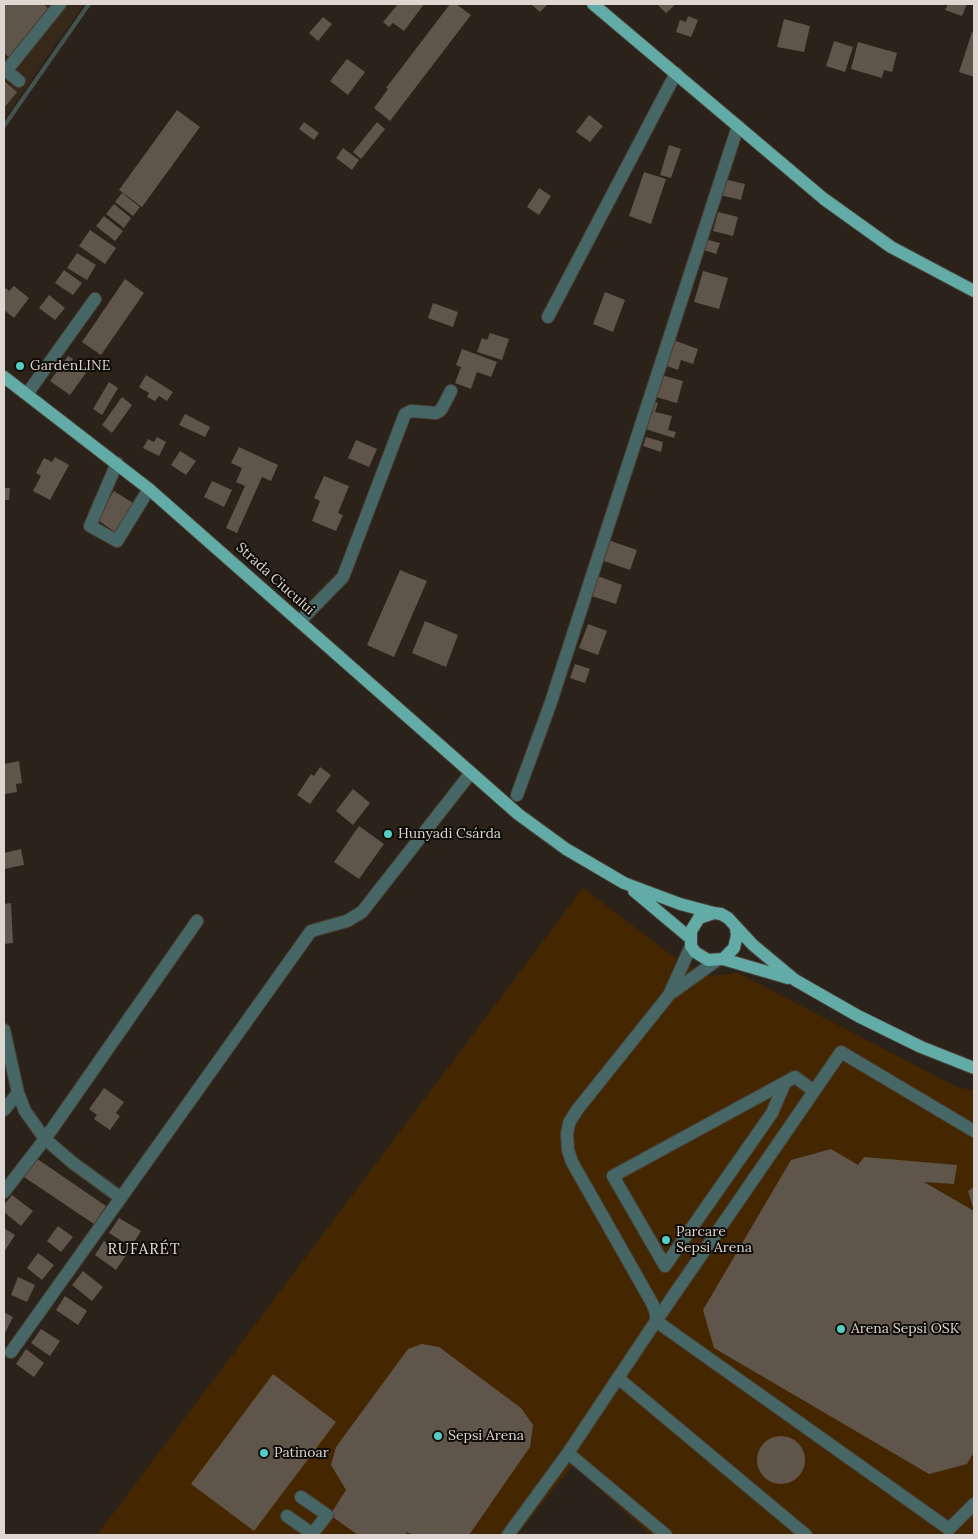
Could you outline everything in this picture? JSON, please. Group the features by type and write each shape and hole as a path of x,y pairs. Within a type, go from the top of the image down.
{"main road":[{"path":"593,4 824,199 885,243 974,291"},
{"name":"Strada Ciucului","path":"4,377 149,489 300,621 470,774 518,814 566,849 624,883"},
{"path":"624,883 680,904 728,918 736,929 795,980 906,1039 974,1068"},
{"path":"624,883 691,942 701,957 720,960 795,980"},
{"path":"691,942 694,924 699,918 714,913"},
{"path":"720,960 734,948 737,935 736,929"}],"street":[{"path":"19,81 5,70 60,4"},
{"path":"548,318 676,73"},
{"path":"517,795 550,705 738,126"},
{"path":"27,394 95,299"},
{"path":"300,621 343,577 405,414 411,411 436,413 441,410 451,391"},
{"path":"117,463 90,526 117,541 149,489"},
{"path":"11,1352 312,932 346,921 362,912 470,774"},
{"path":"4,1192 45,1138 197,921"},
{"path":"656,1321 656,1313 652,1303 572,1162 566,1134 577,1110 669,995 691,942"},
{"path":"669,995 720,960"},
{"path":"4,1030 18,1093 26,1111 45,1138 72,1163 121,1198"},
{"path":"508,1535 568,1453 656,1321 842,1052 974,1131"},
{"path":"784,1085 772,1113 665,1266 613,1176 796,1077 814,1091"},
{"path":"4,1110 18,1093"},
{"path":"656,1321 947,1532 974,1504"},
{"path":"618,1378 806,1535"},
{"path":"568,1453 666,1535"},
{"path":"287,1516 313,1535 326,1515 301,1497"}],"shaded area":[{"path":"4,4 84,4 4,119"},
{"path":"583,888 671,955 708,976 738,973 955,1086 974,1091 974,1535 650,1535 573,1465 517,1535 97,1535"}],"building":[{"path":"4,4 43,4 49,9 10,58 4,53"},
{"path":"398,4 424,4 404,31 393,23 389,27 383,22"},
{"path":"450,4 456,4 471,15 390,121 374,108 388,89 386,88"},
{"path":"531,4 548,4 540,12"},
{"path":"657,4 676,4 666,13"},
{"path":"948,4 967,4 962,16 945,10"},
{"path":"688,16 698,20 691,37 676,32 680,20 686,22"},
{"path":"323,17 332,24 318,41 309,33"},
{"path":"784,19 810,26 804,52 777,47"},
{"path":"972,32 974,33 974,77 959,72"},
{"path":"834,41 853,47 845,72 826,66"},
{"path":"858,42 897,53 892,72 884,70 882,78 851,69"},
{"path":"347,59 365,72 348,95 330,81"},
{"path":"4,81 17,92 4,108"},
{"path":"177,110 200,127 142,207 119,190"},
{"path":"589,115 603,126 590,142 576,132"},
{"path":"304,122 319,133 314,140 299,129"},
{"path":"377,122 385,129 361,159 353,152"},
{"path":"669,145 681,149 671,178 660,175"},
{"path":"343,148 359,160 352,170 336,158"},
{"path":"644,172 666,179 651,224 629,216"},
{"path":"724,179 745,184 741,200 720,195"},
{"path":"539,188 551,196 539,215 527,207"},
{"path":"122,193 140,207 133,216 115,202"},
{"path":"114,204 131,218 124,228 106,214"},
{"path":"718,212 738,217 733,236 713,231"},
{"path":"104,216 123,231 115,241 96,226"},
{"path":"90,230 116,248 105,264 79,246"},
{"path":"708,240 720,243 716,254 704,250"},
{"path":"77,253 96,265 87,280 67,268"},
{"path":"64,270 82,283 73,295 55,283"},
{"path":"703,271 728,278 719,309 694,302"},
{"path":"125,279 144,293 101,355 82,342"},
{"path":"14,286 29,298 14,318 4,310 4,291 6,288 9,291"},
{"path":"605,292 625,300 613,332 593,324"},
{"path":"49,295 65,308 55,320 39,308"},
{"path":"433,303 458,312 453,327 428,318"},
{"path":"490,333 509,339 502,360 477,352 482,338 487,340"},
{"path":"673,340 698,349 693,364 681,360 678,370 664,365"},
{"path":"462,349 497,362 491,377 477,372 471,389 455,383 461,367 456,365"},
{"path":"68,356 73,359 71,362 86,373 70,395 50,381"},
{"path":"658,374 683,381 677,403 652,396"},
{"path":"146,375 173,392 167,401 159,396 155,401 147,397 149,393 139,387"},
{"path":"109,382 118,388 102,415 93,409"},
{"path":"122,397 132,405 112,433 102,425"},
{"path":"650,401 658,403 655,412 672,416 668,430 676,432 674,438 642,428"},
{"path":"185,414 210,427 205,437 179,425"},
{"path":"157,437 166,442 159,456 143,448 148,439 154,442"},
{"path":"646,437 663,442 661,452 643,446"},
{"path":"356,440 377,449 369,467 348,458"},
{"path":"239,447 278,465 271,481 262,477 237,533 226,528 245,486 236,482 242,468 231,463"},
{"path":"180,451 196,461 186,475 171,465"},
{"path":"55,457 69,465 50,500 33,491 41,476 36,473 44,458 52,462"},
{"path":"324,476 349,486 338,513 343,515 336,531 312,521 320,501 314,498"},
{"path":"212,481 232,490 224,507 204,497"},
{"path":"4,488 10,488 9,500 4,500"},
{"path":"114,491 133,503 115,532 96,519"},
{"path":"608,540 637,550 630,570 601,560"},
{"path":"400,570 427,581 394,657 367,645"},
{"path":"595,575 622,585 616,604 589,595"},
{"path":"425,621 458,635 446,667 412,653"},
{"path":"588,624 607,631 598,655 579,648"},
{"path":"575,664 590,669 585,683 570,678"},
{"path":"19,761 22,783 16,784 17,792 5,794 4,764"},
{"path":"320,767 331,775 310,804 297,795 311,774 314,776"},
{"path":"353,789 370,803 353,825 336,811"},
{"path":"359,826 384,844 359,879 334,862"},
{"path":"21,849 24,865 4,869 4,853"},
{"path":"11,903 13,943 4,944 4,904"},
{"path":"104,1088 124,1102 116,1113 120,1116 110,1130 94,1119 97,1115 89,1109"},
{"name":"Arena Sepsi OSK","path":"831,1149 858,1165 864,1157 957,1165 954,1184 924,1182 974,1211 974,1452 967,1464 929,1474 714,1348 703,1310 791,1160"},
{"path":"36,1158 106,1206 94,1224 24,1177"},
{"path":"974,1187 974,1211 968,1191"},
{"path":"12,1195 33,1211 21,1226 4,1212 4,1205"},
{"path":"119,1218 141,1231 131,1247 109,1233"},
{"path":"58,1226 73,1237 61,1252 47,1241"},
{"path":"4,1228 15,1235 4,1252"},
{"path":"104,1241 126,1255 116,1270 95,1255"},
{"path":"38,1253 54,1265 42,1280 27,1268"},
{"path":"83,1271 103,1287 92,1301 72,1285"},
{"path":"18,1277 35,1285 27,1302 11,1295"},
{"path":"65,1296 87,1311 78,1325 56,1310"},
{"path":"4,1312 13,1317 4,1335"},
{"path":"41,1329 60,1341 50,1356 31,1343"},
{"name":"Sepsi Arena","path":"422,1344 439,1347 521,1408 533,1425 530,1447 469,1535 412,1535 407,1532 405,1535 358,1535 330,1515 346,1490 331,1465 336,1447 408,1349"},
{"path":"26,1349 44,1363 34,1377 16,1364"},
{"name":"Patinoar","path":"273,1374 336,1422 254,1531 191,1484"},
{"path":"781,1436 790,1438 798,1443 803,1451 805,1460 803,1469 798,1477 790,1482 781,1484 772,1482 764,1477 759,1469 757,1460 759,1451 764,1443 772,1438"}],"waterway":[{"path":"4,126 89,4"}],"place":[{"name":"GardenLINE","path":"20,366"},
{"name":"Hunyadi Csárda","path":"388,834"},
{"name":"Parcare Sepsi Arena","path":"666,1240"},
{"name":"Arena Sepsi OSK","path":"841,1329"},
{"name":"Sepsi Arena","path":"438,1436"},
{"name":"Patinoar","path":"264,1453"}],"district":[{"name":"RUFARÉT","path":"144,1250"}]}
